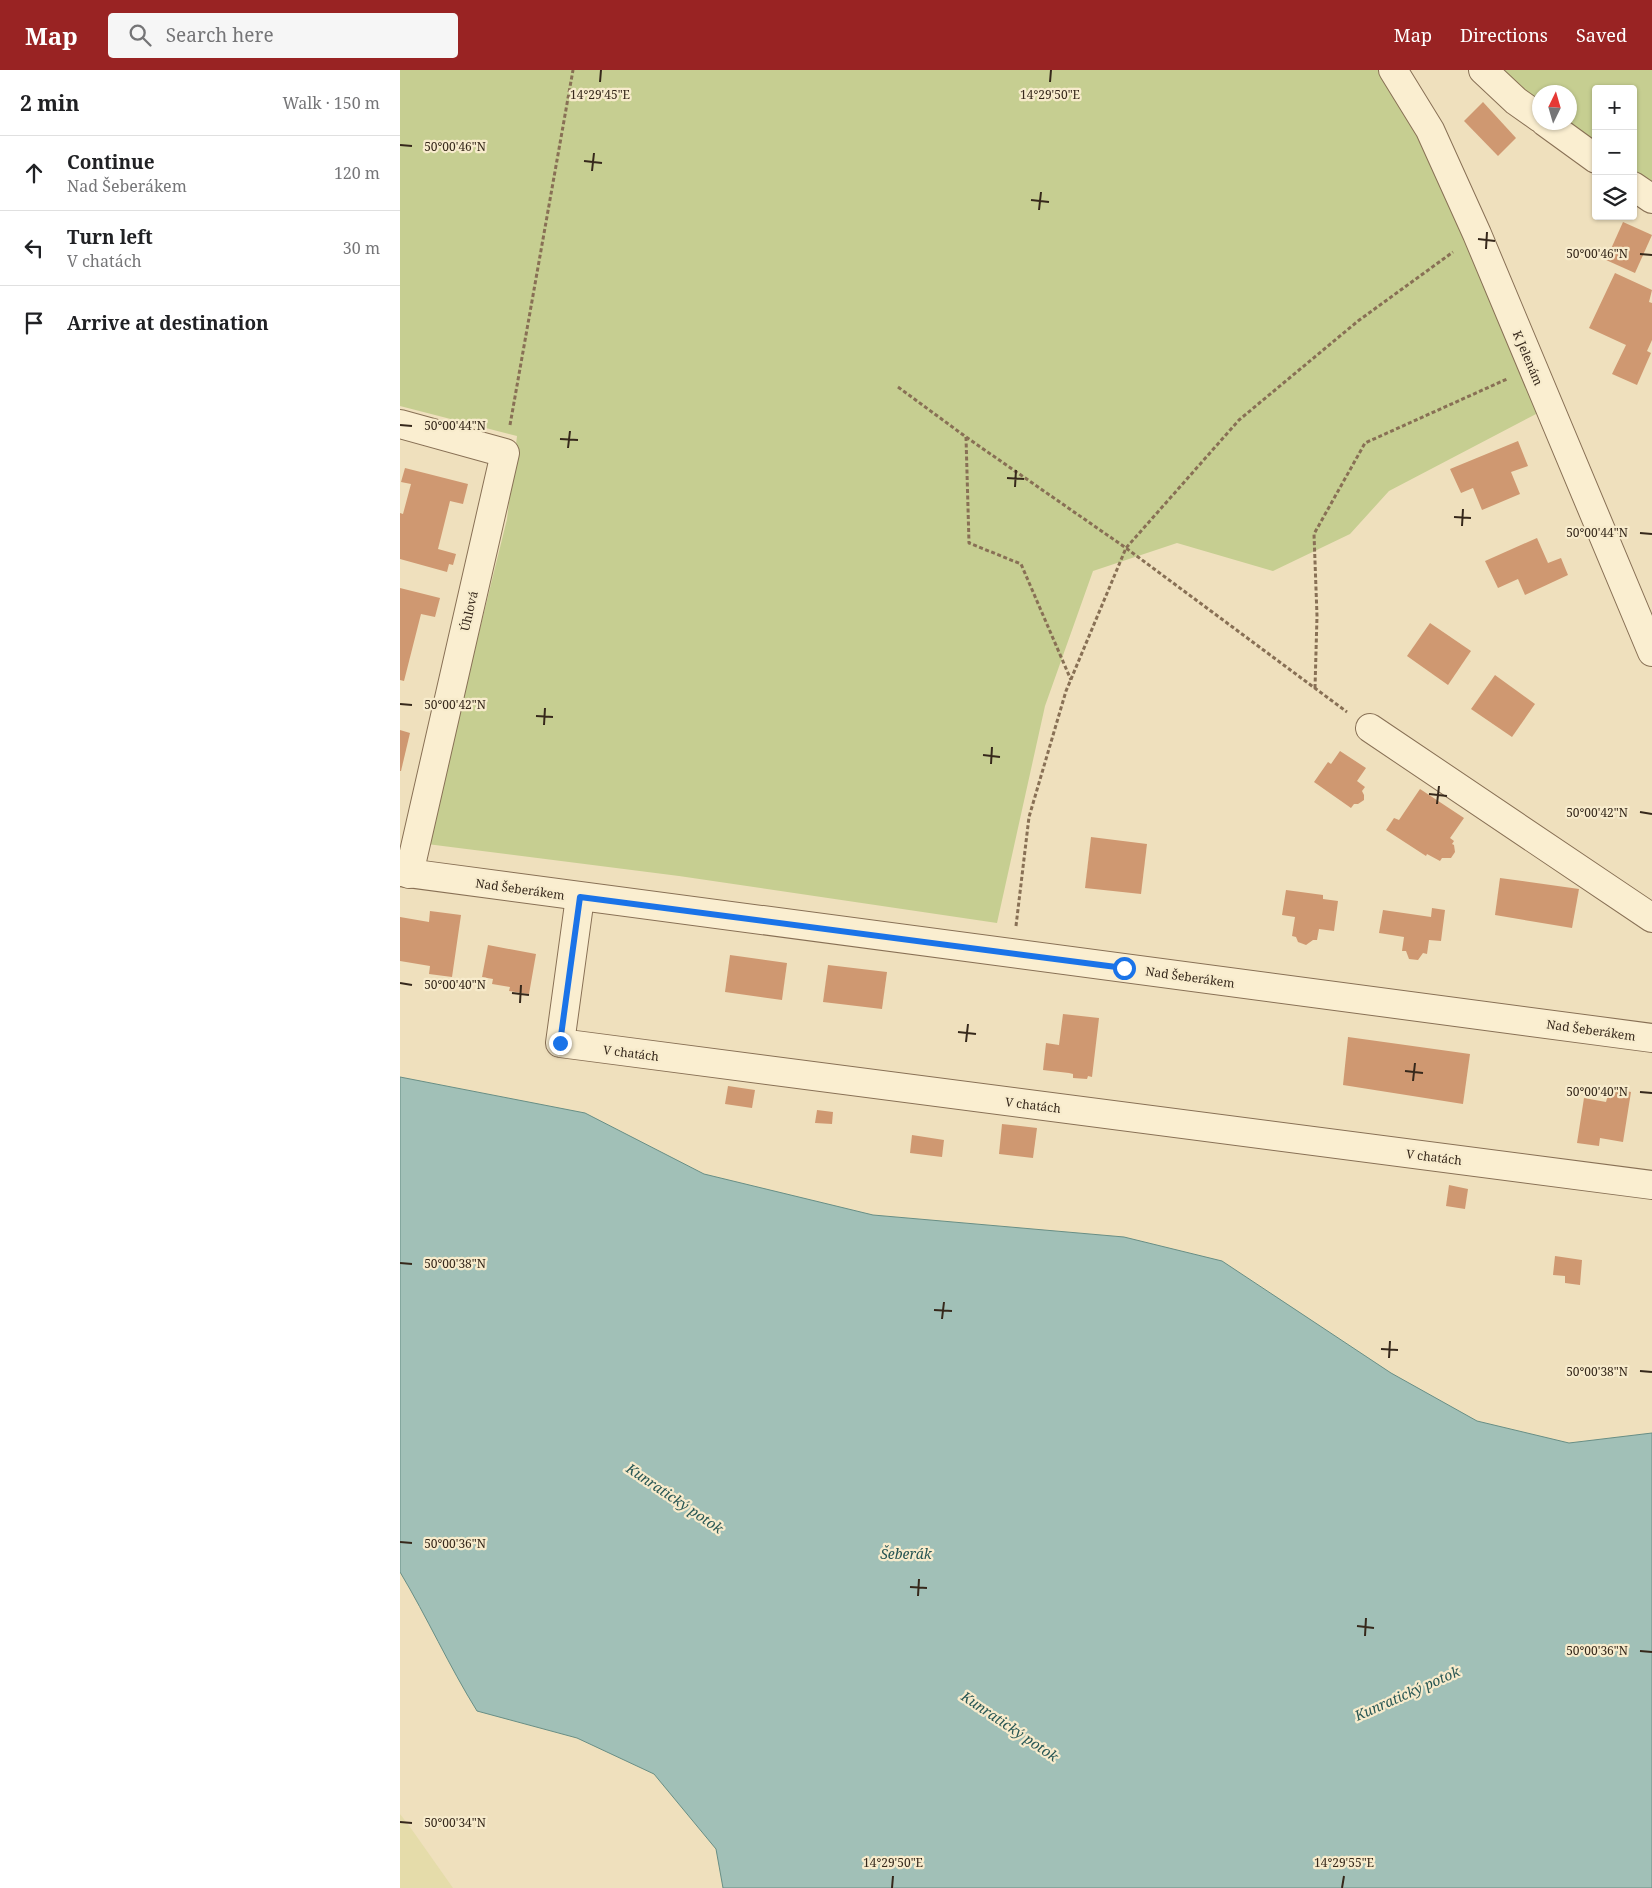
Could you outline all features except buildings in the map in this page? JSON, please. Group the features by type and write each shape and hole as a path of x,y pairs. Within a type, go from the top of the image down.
{"street":[{"name":"K Jelenám","path":"1393,70 1430,130 1477,234 1652,652"},
{"path":"1483,70 1516,101 1532,112"},
{"path":"1556,130 1592,156"},
{"path":"1637,189 1652,199"},
{"path":"400,424 505,453"},
{"name":"Úhlová","path":"405,873 505,453"},
{"path":"1370,728 1652,918"},
{"name":"Nad Šeberákem","path":"405,873 1652,1038"},
{"name":"V chatách","path":"580,897 560,1043 1652,1183"}],"path":[{"path":"505,453 573,70"},
{"path":"1012,954 1029,817 1066,691 1126,548 1239,420 1358,321 1477,234"},
{"path":"1315,689 1317,616 1314,534 1365,443 1532,368"},
{"path":"898,387 966,437 1126,548 1370,728"},
{"path":"966,437 969,543 1021,564 1071,681"}],"shaded area":[{"path":"400,1814 410,1827 453,1888 400,1888"}],"green space":[{"path":"400,70 1380,70 1410,117 1463,223 1538,413 1389,491 1350,534 1273,571 1177,543 1093,571 1045,706 997,923 679,876 427,844 507,519 517,436 400,406"},
{"path":"1495,70 1652,70 1652,198 1637,186 1637,85 1592,85 1592,151 1565,130 1577,130 1577,85 1532,85 1532,104"}],"water":[{"name":"Šeberák","path":"400,1077 585,1113 704,1174 873,1215 1124,1237 1222,1261 1391,1373 1477,1421 1569,1443 1652,1433 1652,1888 723,1888 716,1849 654,1774 577,1738 477,1711 400,1572"}],"route":[{"path":"560,1043 580,897 1124,968"}],"water label":[{"name":"Kunratický potok","path":"675,1498"},
{"name":"Kunratický potok","path":"1407,1693"},
{"name":"Kunratický potok","path":"1010,1726"}]}
